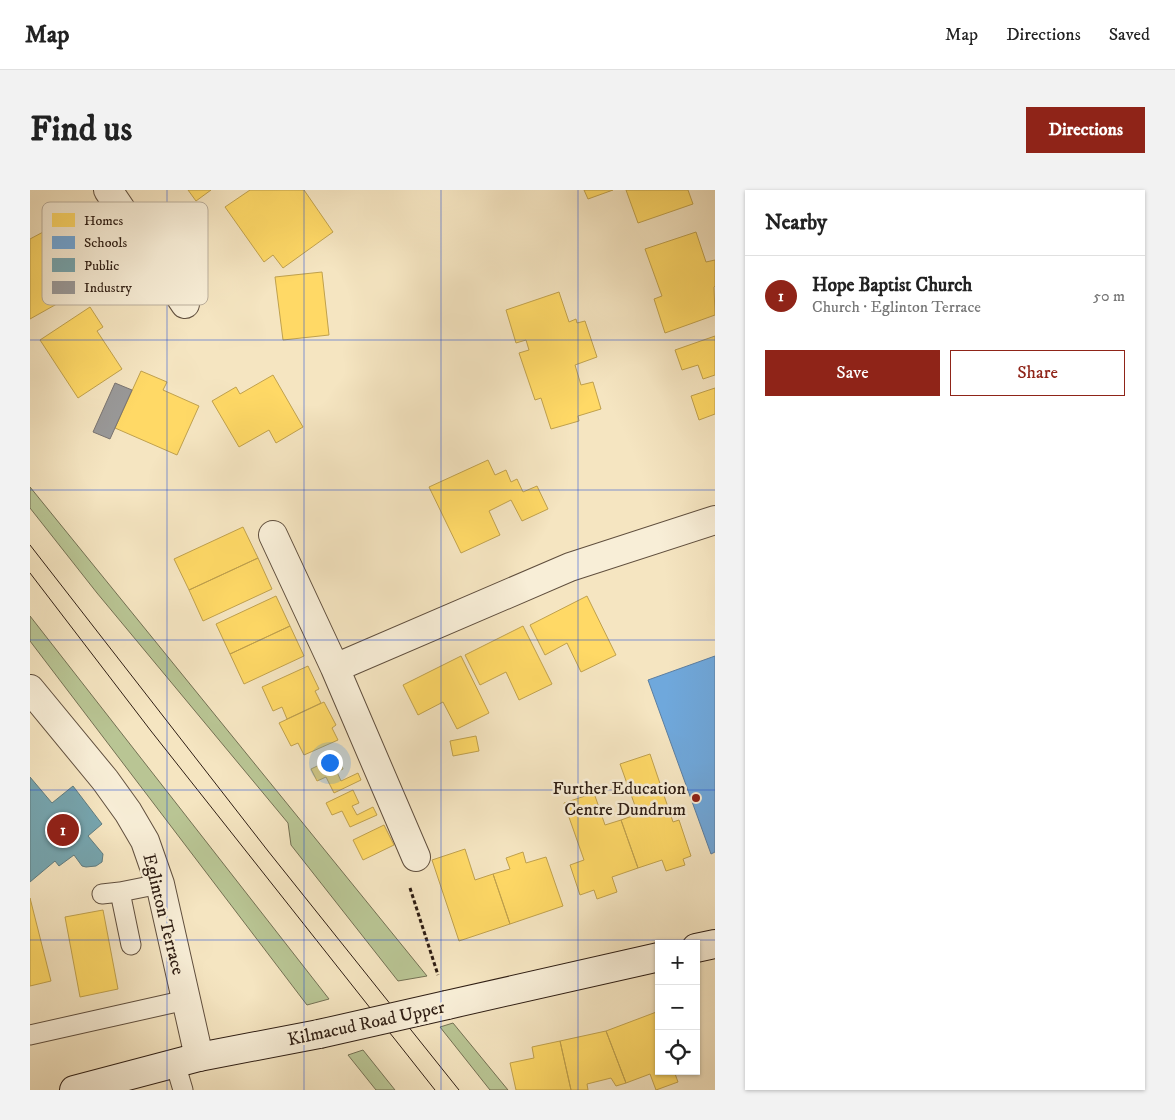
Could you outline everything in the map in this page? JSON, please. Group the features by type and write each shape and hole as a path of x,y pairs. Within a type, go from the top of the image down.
{"street":[{"path":"108,190 116,202"},
{"path":"334,668 570,567 715,520"},
{"path":"273,535 334,668 416,857"},
{"name":"Eglinton Terrace","path":"30,689 105,780 128,812 145,841 160,884 186,1000 187,1060"},
{"path":"700,947 715,944"},
{"name":"Kilmacud Road Upper","path":"74,1090 187,1060 319,1034 655,958"}],"lane":[{"path":"131,945 111,893 160,884"},
{"path":"30,1035 186,1000"},
{"path":"184,1090 187,1060"}],"path":[{"path":"416,857 407,881 447,1005"}],"green space":[{"path":"30,487 427,976 398,981 291,845 288,823 97,593 30,508"},
{"path":"30,616 329,999 307,1005 30,641"},
{"path":"453,1023 508,1090 490,1090 440,1027"},
{"path":"363,1050 395,1090 376,1090 348,1055"}],"building: Homes":[{"path":"188,190 211,190 196,201"},
{"path":"250,190 304,190 333,232 283,268 273,255 264,262 225,207"},
{"path":"584,190 613,190 588,199"},
{"path":"626,190 688,190 693,204 638,223"},
{"path":"696,232 706,262 715,260 715,315 665,333 654,299 662,296 645,249"},
{"path":"42,233 42,305 55,305 30,319 30,239"},
{"path":"322,272 329,335 283,340 275,277"},
{"path":"559,292 569,322 576,319 577,323 585,321 597,357 575,365 581,385 593,382 601,409 578,416 579,421 551,429 541,398 535,400 519,353 529,350 526,340 516,343 506,310"},
{"path":"90,307 103,327 97,331 122,369 78,398 40,340"},
{"path":"715,336 715,375 703,379 698,365 682,370 675,350"},
{"path":"141,371 167,382 163,390 199,406 177,455 115,428"},
{"path":"273,375 303,427 276,443 269,430 239,447 212,401 236,387 240,394"},
{"path":"715,388 715,414 699,420 691,396"},
{"path":"488,460 495,475 506,470 511,482 517,479 523,492 537,486 548,509 522,521 511,500 489,511 500,535 461,553 429,487"},
{"path":"243,527 258,558 189,590 174,559"},
{"path":"258,558 272,589 203,621 189,590"},
{"path":"276,596 290,626 230,654 216,624"},
{"path":"587,596 616,655 581,672 567,643 545,655 530,625"},
{"path":"290,626 304,656 244,684 230,654"},
{"path":"523,626 552,684 519,700 506,672 480,685 465,655"},
{"path":"461,656 489,713 457,729 443,702 418,715 403,685"},
{"path":"308,666 319,689 315,691 321,703 287,719 282,707 273,711 262,687"},
{"path":"324,702 336,725 332,728 338,740 304,755 298,743 291,746 279,723"},
{"path":"476,736 479,751 453,756 450,741"},
{"path":"650,754 673,822 679,820 691,856 683,859 685,865 666,871 662,860 638,868 621,820 638,814 620,764"},
{"path":"338,756 343,769 337,772 341,781 358,773 361,780 334,793 326,777 317,781 311,769"},
{"path":"353,790 359,803 352,806 357,815 373,807 377,815 350,827 342,811 332,815 326,803"},
{"path":"594,793 605,825 621,820 638,868 612,877 617,892 597,899 594,890 580,895 570,865 584,860 564,803"},
{"path":"384,825 394,845 363,860 353,840"},
{"path":"465,849 475,880 493,874 510,924 459,941 432,860"},
{"path":"523,852 526,863 546,857 563,906 510,924 493,874 510,869 506,858"},
{"path":"30,898 51,981 30,986"},
{"path":"103,910 118,989 80,997 65,917"},
{"path":"655,1013 655,1075 675,1075 678,1082 656,1090 650,1074 626,1083 606,1031"},
{"path":"606,1031 626,1083 616,1086 611,1078 587,1084 588,1090 571,1090 560,1041"},
{"path":"560,1041 571,1090 516,1090 510,1063 534,1058 532,1047"}],"building: Schools":[{"name":"Further Education Centre Dundrum","path":"715,656 715,852 711,854 648,680"}],"building: Public":[{"path":"30,777 52,803 73,786 102,824 88,836 103,854 102,862 96,866 82,866 74,855 59,866 55,861 30,882"}],"building: Industry":[{"path":"115,383 132,390 110,439 93,432"}],"tram line":[{"path":"30,545 268,851 459,1090"},
{"path":"30,573 151,731 435,1090"}],"place":[{"name":"Further Education Centre Dundrum","path":"696,798"},
{"name":"Hope Baptist Church","path":"63,830"}]}
